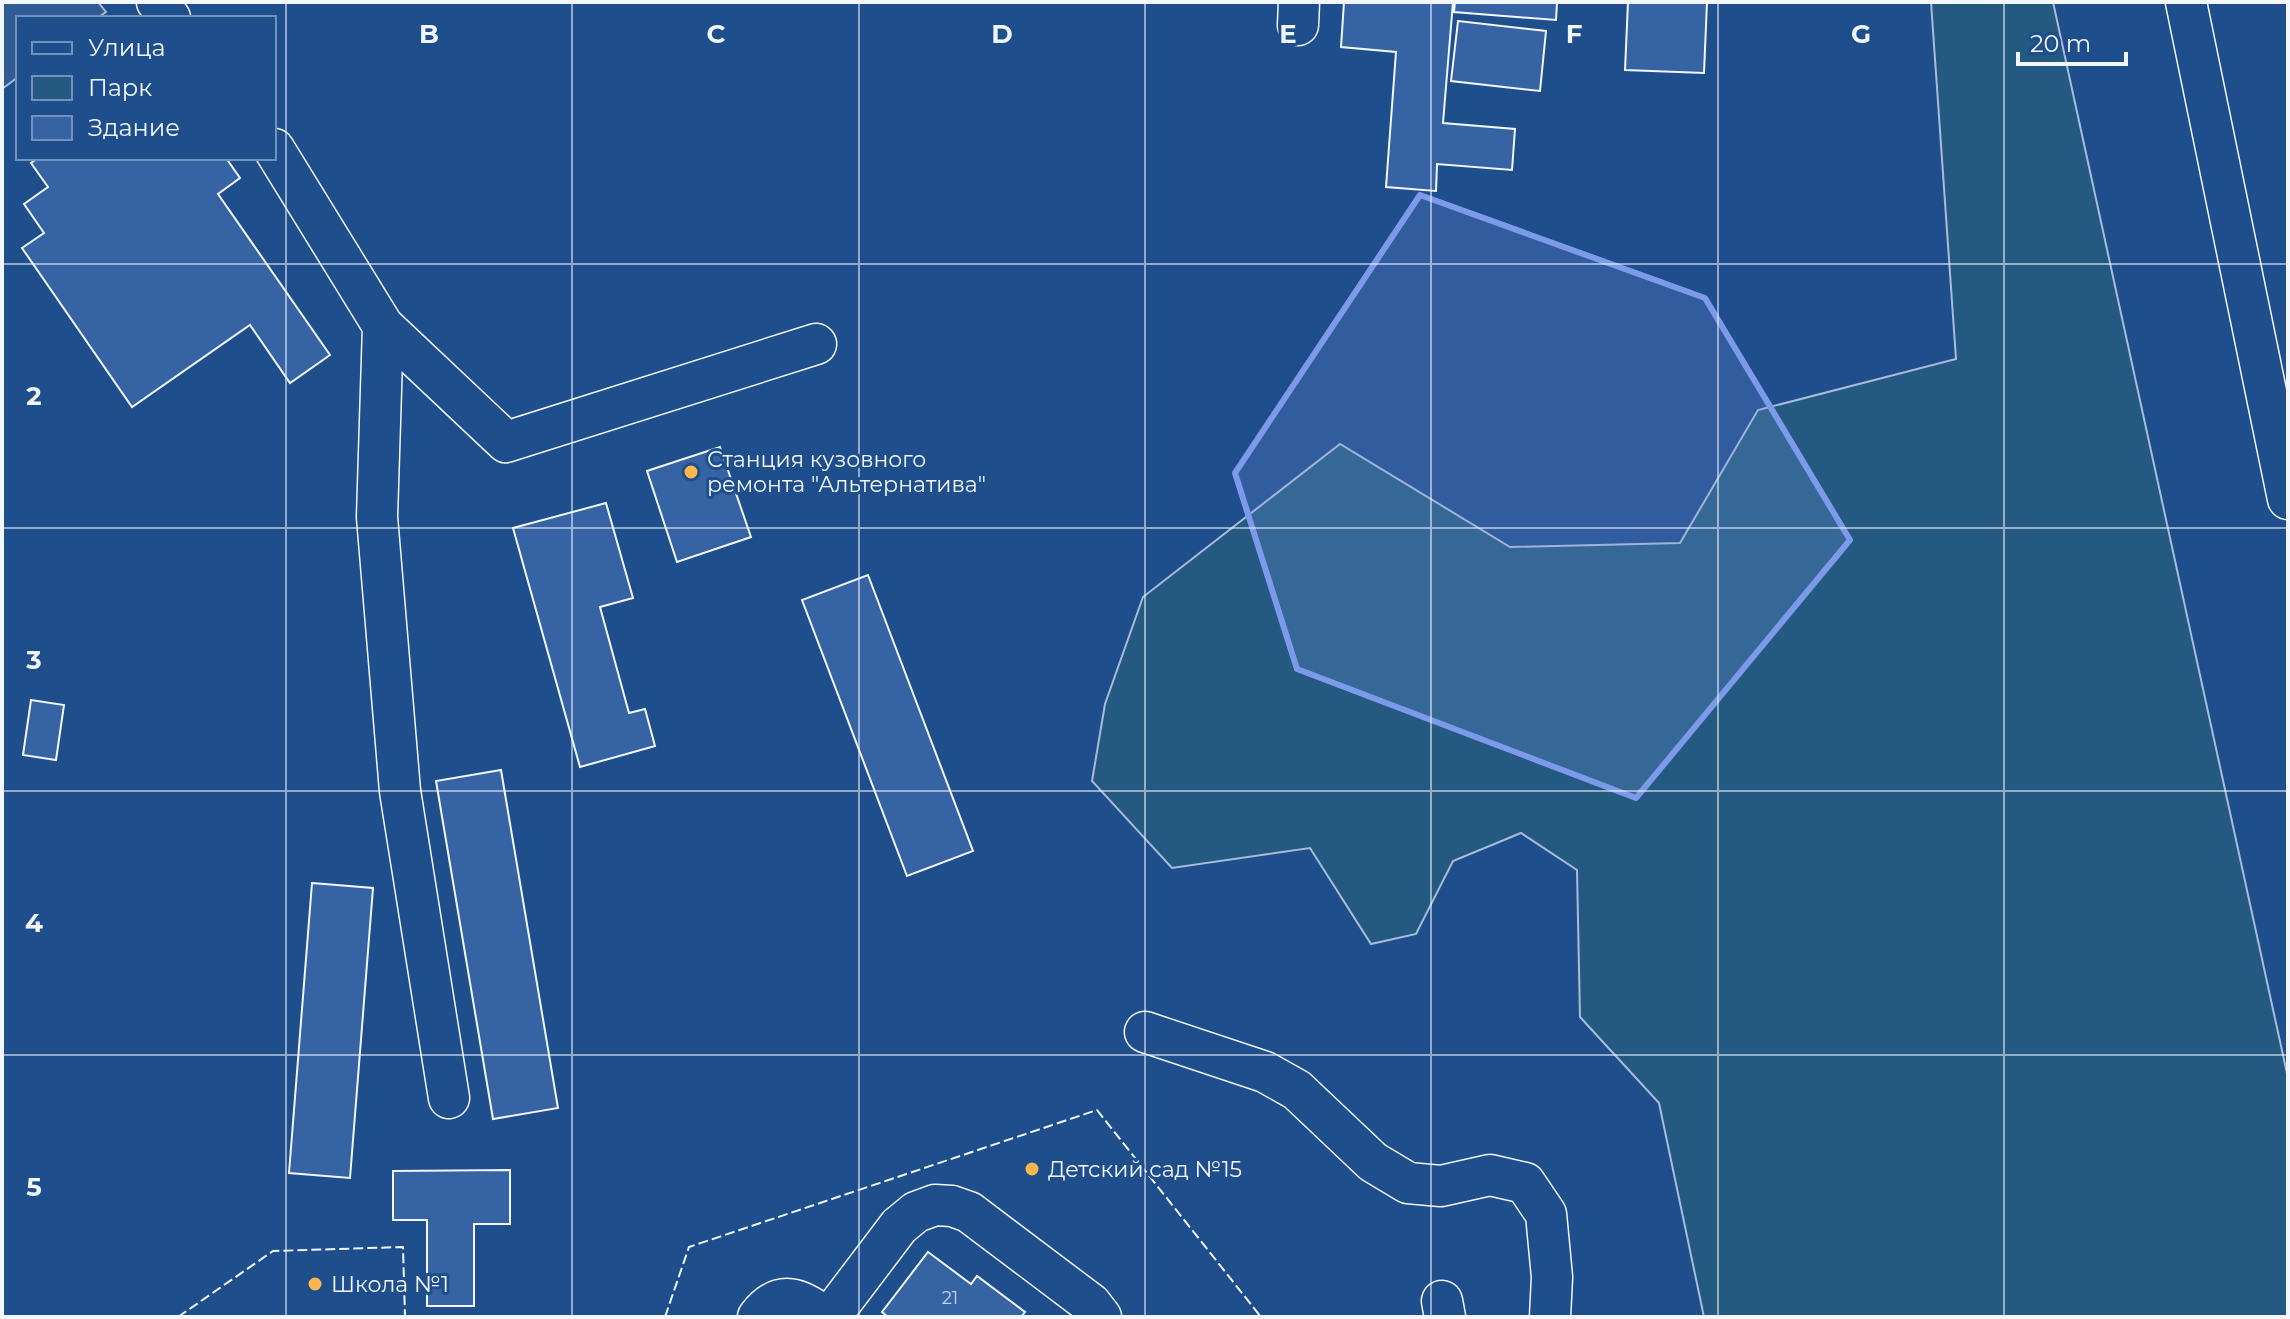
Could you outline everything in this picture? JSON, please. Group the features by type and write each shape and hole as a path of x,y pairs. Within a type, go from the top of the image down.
{"lane":[{"path":"2186,2 2288,499"},
{"path":"276,152 383,326 506,442 816,344"},
{"path":"383,326 378,532 400,791 449,1098"},
{"path":"1145,1032 1265,1072 1297,1090 1373,1162 1408,1183 1441,1186 1490,1175 1525,1183 1546,1214 1552,1277 1550,1317"},
{"path":"758,1317 781,1299 805,1302 828,1317 899,1226 916,1212 935,1205 952,1206 969,1212 1091,1304 1101,1317"}],"highlighted area":[{"path":"1420,195 1705,298 1850,540 1636,798 1297,669 1235,473"}],"green space":[{"path":"1931,2 2053,2 2288,1078 2288,1317 1704,1317 1659,1103 1580,1017 1577,870 1521,833 1453,861 1416,934 1371,944 1310,848 1172,868 1092,781 1105,704 1143,597 1340,444 1510,547 1680,543 1758,410 1956,359"}],"shaded area":[{"path":"2,2 98,2 106,12 100,16 16,16 16,78 2,89"}],"building":[{"path":"1344,2 1453,2 1443,123 1515,129 1512,170 1437,164 1436,191 1386,187 1396,52 1341,47"},
{"path":"1455,2 1557,2 1556,20 1454,12"},
{"path":"1628,2 1707,2 1704,73 1625,70"},
{"path":"1458,21 1546,31 1540,91 1451,81"},
{"path":"35,160 227,160 240,178 218,194 330,355 290,383 250,325 132,407 22,248 44,233 24,204 48,187 31,163"},
{"path":"720,447 751,537 677,562 647,471"},
{"path":"606,503 633,598 600,607 629,713 645,709 655,746 580,767 513,528"},
{"path":"868,575 973,851 907,876 802,600"},
{"path":"31,700 64,705 56,760 23,755"},
{"path":"501,770 558,1108 493,1119 436,781"},
{"path":"312,883 373,888 350,1178 289,1173"},
{"path":"510,1170 510,1224 474,1224 474,1306 427,1306 427,1220 393,1220 393,1171"},
{"path":"928,1252 971,1284 977,1276 1025,1312 1021,1317 888,1317 882,1312"}],"fence":[{"path":"665,1317 689,1247 1097,1110 1261,1317"},
{"path":"178,1317 273,1251 403,1247 405,1317"}],"place":[{"name":"Станция кузовного ремонта \"Альтернатива\"","path":"691,472"},
{"name":"Детский сад №15","path":"1032,1169"},
{"name":"Школа №1","path":"315,1284"}]}
